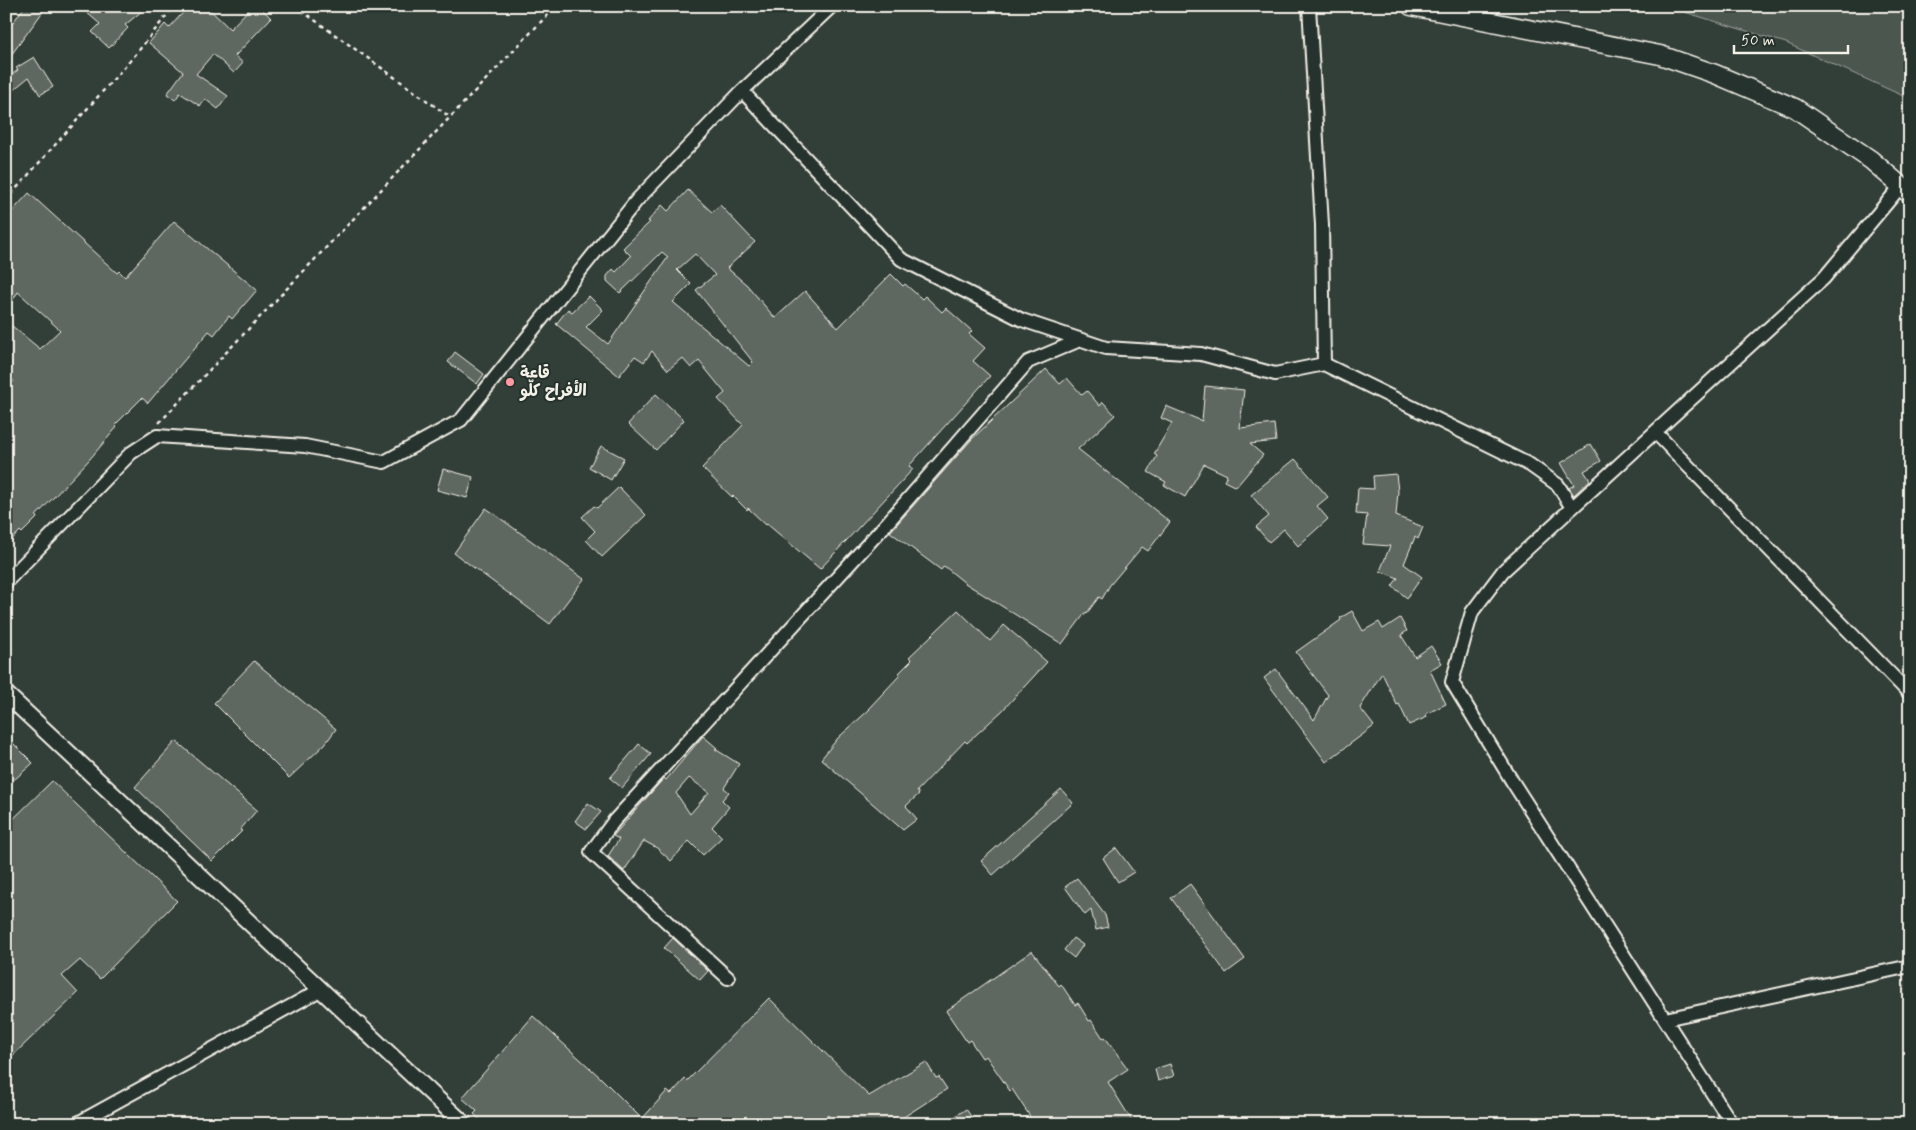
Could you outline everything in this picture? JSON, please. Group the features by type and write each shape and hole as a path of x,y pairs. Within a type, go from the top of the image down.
{"main road":[{"path":"1411,6 1660,55 1716,74 1795,108 1871,160 1905,190"}],"street":[{"path":"6,582 131,453 157,436 305,446 384,462 462,420 637,200 742,92 832,6"},
{"path":"1309,6 1322,225 1324,364"},
{"path":"742,92 901,259 1022,320 1106,348 1201,354 1275,374 1324,364 1530,465 1558,485 1572,508"},
{"path":"1732,1124 1512,780 1452,682 1472,612 1503,571 1824,278 1905,190"},
{"path":"728,978 591,852 614,821 881,529 1028,362 1080,340"},
{"path":"1655,432 1910,694"},
{"path":"6,694 464,1124"},
{"path":"1665,1019 1910,966"},
{"path":"76,1124 320,990"}],"path":[{"path":"6,200 130,62 174,6"},
{"path":"296,6 450,117"},
{"path":"158,424 556,6"}],"shaded area":[{"path":"1665,6 1910,6 1910,99 1786,43"}],"building":[{"path":"25,6 47,6 6,62 6,32"},
{"path":"79,6 148,6 125,25 128,28 109,48 92,32 100,24"},
{"path":"189,6 206,6 230,29 252,6 259,6 271,18 235,56 243,63 234,73 213,54 196,74 228,96 218,109 205,99 200,106 180,93 175,100 167,94 183,72 149,43 165,24 169,28"},
{"path":"34,57 53,87 40,95 29,77 6,96 6,79 18,70 16,68"},
{"path":"688,190 712,212 720,205 755,242 727,268 747,285 775,318 805,291 838,328 891,274 903,286 905,284 922,299 925,296 942,312 946,308 972,331 969,334 985,348 973,361 990,376 909,466 913,469 820,569 748,508 747,510 702,468 743,425 718,399 725,393 699,361 691,368 682,358 668,370 652,351 644,362 635,356 619,376 556,324 568,309 572,312 589,296 603,310 586,327 608,344 668,257 662,252 620,293 607,281 607,276 613,269 616,272 631,256 623,248 650,222 648,221 662,205 668,211","holes":["695,254 715,275 696,290 753,362 749,366 673,302 691,284 677,270"]},
{"path":"29,193 117,273 119,271 125,277 174,221 257,290 232,319 229,316 214,335 209,331 148,403 142,398 115,425 117,427 89,460 36,516 37,518 22,533 20,531 6,546 6,391 14,381 6,374 6,321 40,349 60,330 18,292 6,310 6,218"},
{"path":"455,352 484,374 477,384 448,362"},
{"path":"1046,369 1060,384 1067,378 1082,395 1087,391 1100,406 1103,402 1115,415 1078,449 1170,522 1148,551 1142,547 1110,585 1102,599 1099,597 1062,644 965,583 944,566 941,570 890,532 972,439"},
{"path":"1205,386 1244,390 1240,428 1274,424 1276,441 1250,444 1263,455 1236,487 1224,481 1227,475 1204,464 1185,497 1164,485 1166,482 1148,472 1157,456 1154,454 1172,423 1161,418 1166,406 1202,421"},
{"path":"656,394 684,420 656,450 628,424"},
{"path":"1591,444 1601,461 1584,471 1590,480 1574,495 1569,488 1574,485 1561,463"},
{"path":"601,446 624,458 611,480 589,467"},
{"path":"1295,459 1328,497 1317,506 1328,519 1298,546 1284,529 1269,542 1256,527 1269,516 1251,495"},
{"path":"443,469 473,477 467,498 437,490"},
{"path":"1396,474 1398,491 1396,516 1423,527 1418,539 1415,537 1404,564 1422,577 1407,598 1392,586 1398,578 1380,571 1390,546 1363,544 1367,515 1356,514 1358,488 1374,489 1373,476"},
{"path":"619,487 646,515 602,557 586,540 595,531 582,517 594,506 597,508"},
{"path":"486,508 584,579 550,624 454,553"},
{"path":"958,610 990,641 1004,625 1047,662 1002,711 967,743 965,741 917,791 919,794 906,806 917,819 903,830 821,759 838,738 870,709 900,675 899,673 912,660 909,657"},
{"path":"1352,611 1363,631 1379,622 1383,629 1400,618 1407,631 1401,635 1415,657 1431,646 1442,663 1430,670 1446,704 1426,714 1427,717 1409,725 1382,673 1360,708 1374,726 1326,762 1264,678 1276,669 1314,720 1328,695 1296,652"},
{"path":"254,661 336,729 325,744 289,778 214,703"},
{"path":"6,736 33,763 6,787"},
{"path":"703,736 717,748 715,749 739,764 724,788 729,792 722,800 729,807 712,827 722,837 703,855 689,841 671,861 657,848 644,841 624,871 608,856 619,839 613,836 664,778 666,780","holes":["689,778 709,792 690,814 676,793"]},
{"path":"176,741 257,810 240,830 242,831 212,861 135,787"},
{"path":"639,744 651,754 622,788 610,778"},
{"path":"52,781 177,901 100,979 80,960 62,976 78,993 6,1062 6,826"},
{"path":"1061,789 1073,803 993,875 981,861"},
{"path":"588,803 601,812 586,829 575,821"},
{"path":"1116,848 1134,872 1118,882 1103,858"},
{"path":"1077,878 1105,915 1108,927 1096,930 1091,910 1085,915 1065,887"},
{"path":"1190,884 1245,959 1226,973 1171,898"},
{"path":"673,938 708,971 700,980 664,948"},
{"path":"1073,938 1083,945 1074,958 1064,950"},
{"path":"1032,951 1059,986 1061,984 1075,1005 1078,1003 1089,1021 1091,1020 1103,1038 1105,1037 1128,1069 1108,1082 1134,1124 1035,1124 1012,1089 1010,1091 986,1056 982,1058 970,1040 967,1042 946,1011"},
{"path":"769,998 869,1096 926,1062 936,1078 939,1077 947,1089 893,1124 834,1124 828,1115 820,1124 484,1124 474,1114 477,1111 462,1098 533,1016 602,1079 642,1119 667,1091 671,1094 685,1079 687,1081"},
{"path":"1170,1064 1174,1076 1158,1081 1155,1069"},
{"path":"966,1109 976,1124 944,1124"}],"place":[{"name":"قاعة الأفراح كلّو","path":"510,382"}]}
